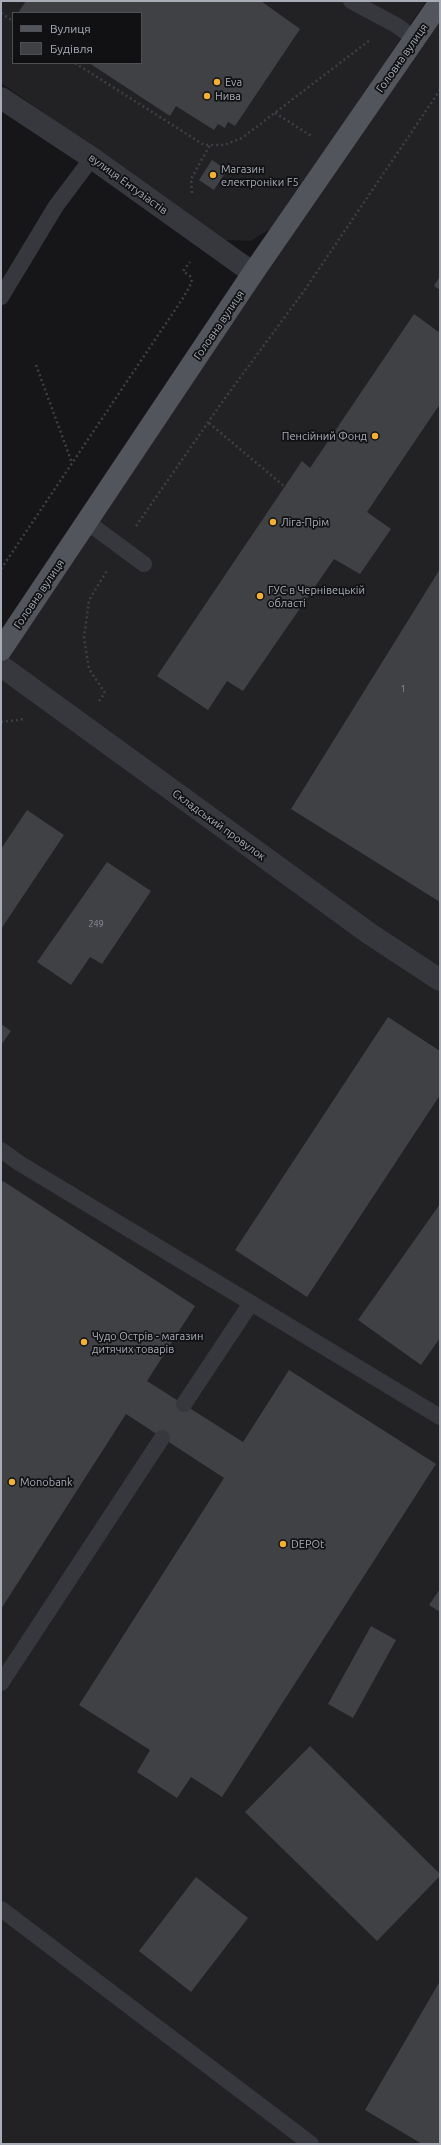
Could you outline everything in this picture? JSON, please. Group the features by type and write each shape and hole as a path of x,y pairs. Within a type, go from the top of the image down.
{"main road":[{"name":"Головна вулиця","path":"1,650 253,273 440,2"}],"street":[{"name":"вулиця Ентузіастів","path":"1,98 92,158 253,273"},
{"name":"Складський провулок","path":"1,666 80,725 363,929 440,980"}],"lane":[{"path":"351,1 396,25 415,39"},
{"path":"1,297 56,206 92,158"},
{"path":"87,522 144,564"},
{"path":"1,1150 19,1163 440,1417"},
{"path":"184,1404 251,1303"},
{"path":"1,1684 162,1438"},
{"path":"1,1909 311,2144"}],"path":[{"path":"1,13 12,20"},
{"path":"77,64 204,145 224,145 242,138 376,36 396,25"},
{"path":"80,725 105,693 89,669 84,638 89,600 121,547 209,423 224,398 304,291 440,90"},
{"path":"275,113 314,137"},
{"path":"194,199 191,179 210,145"},
{"path":"1,569 183,298 192,282 190,276 183,271 206,239"},
{"path":"36,365 72,464"},
{"path":"209,423 285,487"},
{"path":"1,722 25,720 31,723"}],"shaded area":[{"path":"1,1 426,1 272,228 250,241 225,240 1,83"},
{"path":"440,15 440,2144 1,2144 1,664"}],"building":[{"path":"26,1 261,1 300,29 235,126 228,122 225,128 218,124 214,130 176,106 170,116 91,64 142,64 142,12 19,12"},
{"name":"Магазин електроніки F5","path":"212,160 227,170 214,190 199,180"},
{"path":"440,276 440,290 434,286"},
{"path":"414,314 440,333 440,404 367,512 391,529 360,574 334,559 243,691 227,681 208,710 157,676 302,461 310,468"},
{"path":"440,569 440,902 291,809"},
{"path":"27,810 64,835 1,929 1,849"},
{"path":"107,862 151,891 102,964 90,957 71,985 37,962"},
{"path":"388,1017 440,1051 440,1095 307,1297 235,1250"},
{"path":"1,1024 11,1031 1,1045"},
{"name":"DEPOt","path":"3,1181 195,1306 147,1381 243,1442 289,1370 436,1464 222,1797 191,1777 177,1798 137,1772 150,1750 79,1705 224,1478 126,1414 1,1609 1,1184"},
{"path":"440,1204 440,1338 421,1365 358,1320"},
{"path":"440,1589 440,1612 429,1605"},
{"path":"371,1626 396,1640 353,1718 328,1704"},
{"path":"310,1746 440,1874 440,1876 377,1941 245,1812"},
{"path":"196,1877 248,1918 191,1992 139,1951"},
{"path":"440,1981 440,2144 422,2144 365,2110"}],"place":[{"name":"Eva","path":"217,82"},
{"name":"Нива","path":"207,96"},
{"name":"Магазин електроніки F5","path":"213,175"},
{"name":"Пенсійний Фонд","path":"375,436"},
{"name":"Ліга-Прім","path":"273,522"},
{"name":"ГУС в Чернівецькій області","path":"260,596"},
{"name":"Чудо Острів - магазин дитячих товарів","path":"84,1342"},
{"name":"Monobank","path":"12,1482"},
{"name":"DEPOt","path":"283,1544"}]}
